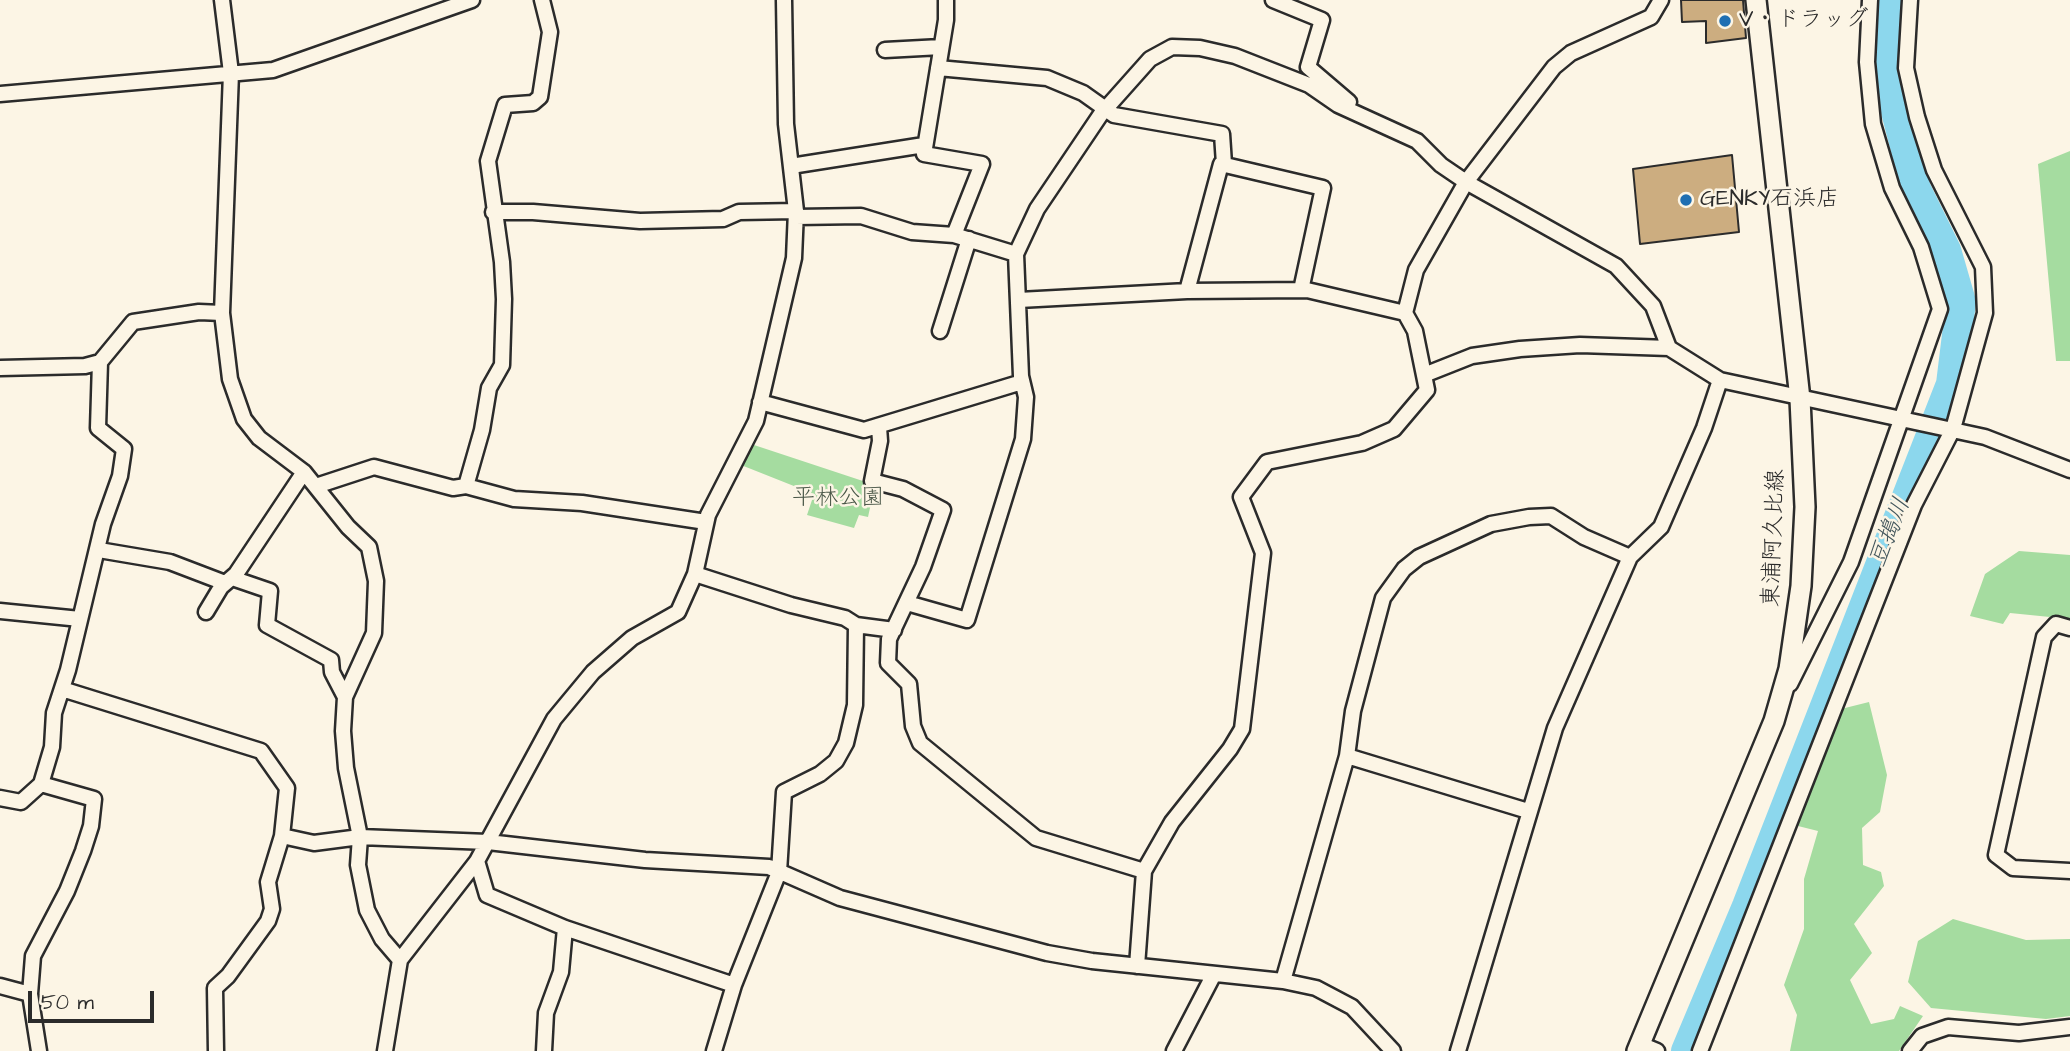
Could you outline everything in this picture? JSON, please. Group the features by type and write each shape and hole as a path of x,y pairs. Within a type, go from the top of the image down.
{"main road":[{"name":"東浦阿久比線","path":"1646,1049 1780,701 1789,669 1801,586 1805,507 1800,399 1756,0"}],"street":[{"path":"222,0 231,73 222,313 230,379 244,419 259,438 304,472 348,527 369,547 376,581 374,633 345,697 343,731 346,768 360,837 358,864 367,910 382,939 400,960"},
{"path":"0,94 273,70 472,0"},
{"path":"466,486 482,430 489,388 502,365 505,299 486,169 505,105 533,103 540,97 550,32 542,0"},
{"path":"385,1051 400,960 477,861 554,719 593,672 632,638 678,612 695,574 706,522 746,443 760,402 794,258 796,214 786,124 784,0"},
{"path":"946,0 924,154 982,164 954,234"},
{"path":"1273,0 1322,20 1309,62 1310,70 1366,117"},
{"path":"1137,966 1144,872 1172,822 1242,729 1263,553 1241,497 1267,462 1362,443 1394,429 1427,390 1415,331 1405,313 1416,270 1466,182 1554,66 1571,53 1651,17 1661,0"},
{"path":"1780,701 1808,652 1851,562 1940,310 1921,247 1892,188 1873,124 1867,62 1870,0"},
{"path":"1700,1051 1914,505 1953,429 1985,313 1983,267 1934,170 1917,117 1906,68 1912,0"},
{"path":"907,603 967,620 1023,439 1026,397 1022,382 1016,254 1037,209 1106,107 1150,59 1172,47 1187,46 1236,56 1309,85 1338,105 1417,141 1441,165 1466,182 1616,266 1653,306 1669,348"},
{"path":"885,50 941,47"},
{"path":"938,68 1047,78 1106,107 1114,115 1222,134 1224,164"},
{"path":"791,166 924,145"},
{"path":"1187,291 1221,164 1224,164"},
{"path":"1224,164 1323,188 1301,290"},
{"path":"493,212 533,212 640,221 723,219 739,212 861,216 912,232 954,234 1016,254"},
{"path":"940,331 969,240"},
{"path":"1019,300 1187,291 1301,290 1405,313"},
{"path":"0,798 21,802 41,784 52,747 54,713 124,449 98,428 100,362 133,322 198,312 222,313"},
{"path":"1424,374 1472,356 1531,348 1580,345 1669,348 1720,380 1985,437 2070,470"},
{"path":"0,368 71,368 100,362"},
{"path":"1458,1051 1555,728 1630,557 1661,527 1704,428 1720,380"},
{"path":"760,402 864,429 1022,382"},
{"path":"878,427 880,441 872,481 903,489 943,510 923,567 889,639 888,663 909,684 913,726 920,743 1035,838 1144,872"},
{"path":"316,486 374,467 453,488 466,486 514,499 582,503 706,522"},
{"path":"206,612 304,472"},
{"path":"1283,981 1347,756 1353,711 1383,598 1404,569 1419,557 1491,524 1551,516 1584,537 1630,557"},
{"path":"99,550 170,562 270,591 267,625 331,660 332,672 345,697"},
{"path":"695,574 791,605 845,618 856,625 894,630"},
{"path":"0,611 80,619"},
{"path":"2070,628 2056,624 2044,637 1996,855 2013,868 2070,870"},
{"path":"714,1051 734,985 779,872 784,792 820,774 836,761 851,728 855,705 856,625"},
{"path":"62,690 265,753 287,788 282,836 268,882 272,909 268,921 228,976 215,988 216,1051"},
{"path":"1347,756 1528,811"},
{"path":"39,1051 30,994 33,956 67,891 83,851 91,826 93,799 41,784"},
{"path":"282,836 314,843 360,837 488,842 645,860 769,867 840,898 1047,953 1137,966 1283,981 1316,988 1352,1007 1392,1051"},
{"path":"477,861 487,895 565,928 734,985"},
{"path":"544,1051 546,1013 561,972 565,928"},
{"path":"1174,1051 1214,974"},
{"path":"0,986 30,994"},
{"path":"1910,1051 1922,1036 1948,1027 2019,1033 2070,1027"}],"green space":[{"path":"2070,151 2070,361 2056,361 2038,164"},
{"name":"平林公園","path":"751,444 875,485 868,517 859,515 854,528 807,515 814,494 741,465"},
{"path":"2019,551 2070,555 2070,619 2010,613 2003,624 1970,616 1985,574"},
{"path":"1869,702 1887,775 1880,812 1862,828 1863,865 1881,872 1884,886 1854,924 1872,953 1850,980 1871,1024 1894,1019 1900,1006 1923,1016 1899,1051 1790,1051 1797,1015 1784,985 1804,929 1804,879 1818,831 1798,826 1841,709"},
{"path":"1953,919 2026,940 2070,939 2070,1016 2046,1019 1931,1008 1908,982 1918,941"}],"building":[{"name":"V・ドラッグ","path":"1681,0 1743,0 1746,38 1706,43 1706,21 1682,22"},
{"name":"GENKY石浜店","path":"1732,155 1739,232 1640,244 1633,169"}],"waterway":[{"name":"豆搗川","path":"1686,1051 1747,906 1951,384 1961,302 1946,250 1916,189 1891,92 1890,0"}],"place":[{"name":"V・ドラッグ","path":"1725,21"},
{"name":"GENKY石浜店","path":"1686,200"}]}
